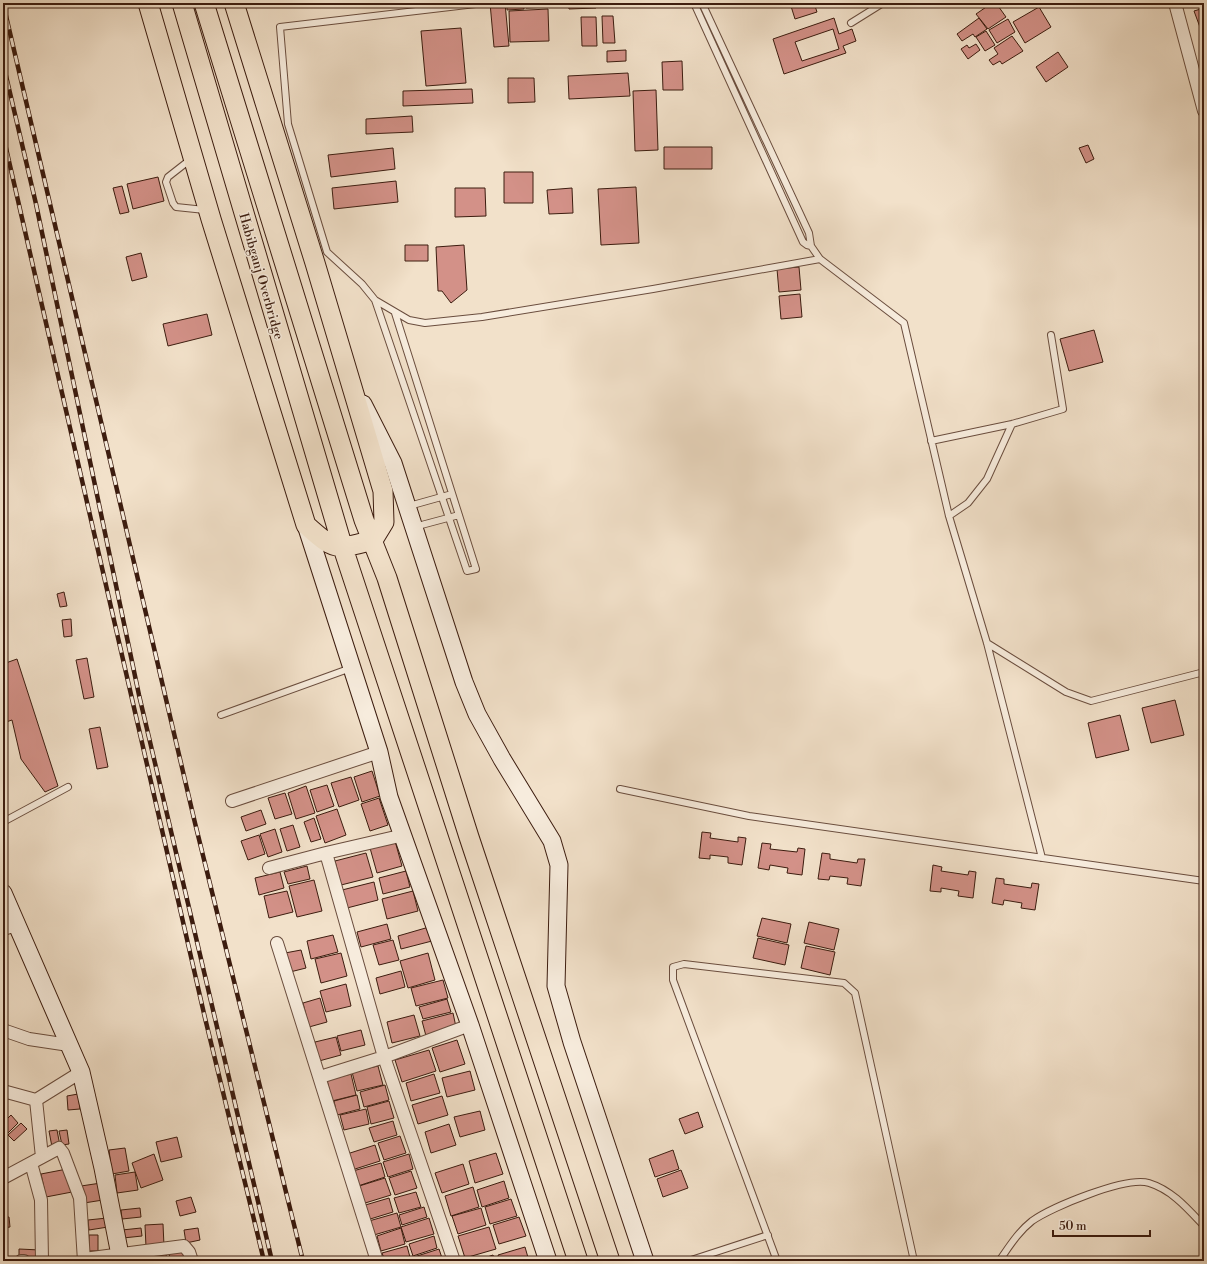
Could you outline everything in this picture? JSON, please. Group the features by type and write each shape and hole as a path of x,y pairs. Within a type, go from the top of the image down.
{"main road":[{"path":"148,3 209,211 306,525 322,539 343,548 373,540 384,522 383,491 234,3"},
{"name":"Habibganj Overbridge","path":"182,3 343,548 578,1261"},
{"name":"Habibganj Overbridge","path":"204,3 364,520 387,578 469,837 610,1261"}],"street":[{"path":"1175,3 1204,111"},
{"path":"349,377 393,463 464,682 477,714 552,841 559,865 556,986 572,1042 645,1261"},
{"path":"306,525 379,752 386,790 404,836 470,1025 548,1261"},
{"path":"232,800 379,752"},
{"path":"270,868 326,853 404,836"},
{"path":"326,853 384,1056 454,1261"},
{"path":"3,893 10,927 81,1072 103,1168 120,1258"},
{"path":"277,943 378,1261"},
{"path":"320,1077 470,1025"},
{"path":"3,1030 29,1039 69,1045"},
{"path":"3,1091 36,1100 81,1072"},
{"path":"36,1100 42,1157"},
{"path":"3,1178 59,1148 63,1153 80,1198 84,1260 120,1258 184,1246 190,1252 192,1261"},
{"path":"31,1163 41,1200 42,1261"}],"lane":[{"path":"484,3 280,27 288,124 327,252 362,284 375,300 409,320 424,323 482,317 661,288 820,259"},
{"path":"694,3 803,242 806,245 811,246"},
{"path":"702,3 809,233 811,246 820,259 904,323 949,516 987,643 1042,858"},
{"path":"851,23 884,3"},
{"path":"193,157 168,177 166,182 173,203 176,207 209,211"},
{"path":"375,300 467,571 476,569 395,313"},
{"path":"931,442 1012,424 1063,409 1051,335"},
{"path":"949,516 968,503 987,479 1012,424"},
{"path":"407,507 452,494"},
{"path":"413,528 459,515"},
{"path":"987,643 1066,692 1091,701 1204,672"},
{"path":"221,715 352,668"},
{"path":"3,822 68,787"},
{"path":"620,789 750,816 1204,881"},
{"path":"777,1261 673,980 673,967 684,964 844,983 855,993 914,1261"},
{"path":"999,1261 1018,1235 1039,1217 1050,1210 1116,1185 1131,1182 1148,1182 1165,1190 1180,1201 1204,1226"},
{"path":"688,1261 768,1235"}],"building":[{"path":"490,3 505,3 509,46 494,47"},
{"path":"507,3 523,3 524,9 507,10"},
{"path":"526,3 548,3 549,7 526,8"},
{"path":"549,3 564,3 564,6 549,6"},
{"path":"568,3 596,3 596,8 569,9"},
{"path":"790,3 814,3 817,12 795,19"},
{"path":"992,3 996,3 1006,17 988,29 976,14"},
{"path":"1039,7 1051,27 1025,43 1013,22"},
{"path":"1204,8 1204,29 1201,30 1194,11"},
{"path":"548,9 549,41 510,42 509,11"},
{"path":"602,16 613,16 615,43 603,43"},
{"path":"581,17 596,17 597,46 582,46"},
{"path":"834,18 839,34 852,29 856,41 843,46 846,53 784,74 773,39","holes":["833,29 839,49 802,61 795,42"]},
{"path":"979,18 987,29 975,37 973,34 962,41 957,34"},
{"path":"1008,19 1015,32 997,43 989,30"},
{"path":"461,28 466,83 426,86 421,31"},
{"path":"986,31 995,45 985,51 976,37"},
{"path":"1204,31 1204,42 1201,32"},
{"path":"1012,36 1023,51 1002,64 1000,61 993,65 989,60 998,54 994,48"},
{"path":"976,44 980,50 968,59 961,49 967,45 969,48"},
{"path":"626,50 626,61 607,62 607,51"},
{"path":"1058,52 1068,67 1046,82 1036,67"},
{"path":"682,61 683,90 663,90 662,62"},
{"path":"628,73 630,96 569,99 568,76"},
{"path":"508,78 534,78 535,102 508,103"},
{"path":"472,89 473,103 403,106 403,91"},
{"path":"656,90 658,150 635,151 633,91"},
{"path":"412,116 413,132 366,134 366,119"},
{"path":"1088,145 1094,159 1086,163 1079,148"},
{"path":"664,147 712,147 712,169 664,169"},
{"path":"393,148 395,169 331,177 328,155"},
{"path":"504,172 533,172 533,203 504,203"},
{"path":"158,177 164,201 133,209 127,184"},
{"path":"396,181 398,202 334,209 332,188"},
{"path":"122,186 129,212 120,214 113,188"},
{"path":"636,187 639,243 601,245 598,189"},
{"path":"455,188 485,188 486,216 455,217"},
{"path":"572,188 573,213 549,214 547,190"},
{"path":"405,245 428,245 428,261 405,261"},
{"path":"464,245 467,290 451,303 442,291 438,291 436,247"},
{"path":"141,253 147,277 132,281 126,257"},
{"path":"799,267 801,290 779,292 777,269"},
{"path":"800,294 802,317 781,319 779,296"},
{"path":"207,314 212,335 168,346 163,324"},
{"path":"1094,330 1103,362 1069,371 1060,339"},
{"path":"64,592 67,606 60,607 57,594"},
{"path":"71,619 72,636 64,637 62,620"},
{"path":"87,658 94,697 84,699 76,660"},
{"path":"17,659 58,786 45,792 21,759 12,720 3,723 3,664"},
{"path":"1175,700 1184,735 1151,743 1142,708"},
{"path":"1120,715 1129,750 1096,758 1088,723"},
{"path":"100,727 108,767 97,769 89,729"},
{"path":"372,771 380,796 362,802 354,777"},
{"path":"351,777 359,800 339,807 331,783"},
{"path":"327,785 334,806 317,812 310,790"},
{"path":"306,786 315,813 296,819 288,793"},
{"path":"285,793 292,814 275,819 268,798"},
{"path":"379,798 388,825 370,831 361,804"},
{"path":"337,809 346,835 325,843 316,816"},
{"path":"261,810 266,824 246,831 241,817"},
{"path":"314,818 321,839 311,842 304,822"},
{"path":"293,825 300,847 287,851 280,829"},
{"path":"275,829 282,852 268,857 260,834"},
{"path":"702,832 711,833 710,838 738,842 738,837 746,838 742,865 728,863 728,857 710,855 710,859 699,858"},
{"path":"259,835 265,854 248,860 241,841"},
{"path":"395,841 402,866 377,873 370,848"},
{"path":"762,843 771,844 770,849 797,852 798,848 805,849 802,875 787,873 788,868 770,865 769,870 758,868"},
{"path":"366,853 373,877 341,885 335,861"},
{"path":"822,853 830,854 830,859 857,863 858,859 865,859 861,886 847,884 848,878 830,876 829,880 818,879"},
{"path":"933,865 942,867 941,871 968,875 969,871 976,872 973,898 958,896 959,891 941,888 941,892 930,891"},
{"path":"307,866 310,879 288,884 284,872"},
{"path":"406,871 410,887 383,894 379,878"},
{"path":"280,872 284,888 259,895 255,878"},
{"path":"996,878 1004,879 1004,884 1031,888 1032,883 1039,884 1035,910 1021,908 1022,903 1004,900 1003,905 992,903"},
{"path":"314,880 322,911 297,917 289,886"},
{"path":"374,882 378,900 347,908 342,890"},
{"path":"287,891 293,912 269,918 264,896"},
{"path":"413,891 418,911 387,919 382,899"},
{"path":"762,918 791,924 787,943 757,936"},
{"path":"809,922 839,929 834,950 804,943"},
{"path":"387,924 391,939 361,947 357,932"},
{"path":"429,927 432,941 401,949 398,936"},
{"path":"333,935 338,952 311,959 307,941"},
{"path":"758,938 789,945 785,965 753,958"},
{"path":"393,940 399,960 379,965 373,945"},
{"path":"806,946 835,952 830,975 801,968"},
{"path":"301,950 306,968 290,972 285,953"},
{"path":"341,953 347,976 321,983 315,959"},
{"path":"428,953 435,980 408,988 400,961"},
{"path":"401,971 405,987 380,994 376,978"},
{"path":"443,980 448,998 416,1006 411,988"},
{"path":"346,984 351,1006 326,1012 320,991"},
{"path":"320,998 327,1022 309,1027 303,1003"},
{"path":"447,999 451,1012 423,1019 419,1007"},
{"path":"453,1013 456,1027 426,1036 422,1021"},
{"path":"414,1015 420,1036 392,1043 387,1022"},
{"path":"361,1030 365,1045 341,1051 337,1036"},
{"path":"336,1037 341,1055 319,1061 315,1042"},
{"path":"457,1040 465,1064 440,1072 432,1048"},
{"path":"429,1050 436,1071 402,1082 395,1060"},
{"path":"378,1066 383,1085 357,1091 352,1072"},
{"path":"470,1071 475,1090 447,1097 442,1078"},
{"path":"351,1074 356,1095 332,1101 327,1080"},
{"path":"434,1074 440,1093 411,1101 406,1083"},
{"path":"385,1085 389,1100 364,1107 360,1092"},
{"path":"78,1094 80,1109 68,1110 67,1096"},
{"path":"357,1095 360,1109 337,1115 334,1101"},
{"path":"442,1096 448,1115 418,1124 412,1105"},
{"path":"389,1101 394,1118 371,1124 367,1107"},
{"path":"366,1109 369,1124 344,1130 340,1115"},
{"path":"480,1111 485,1130 460,1137 454,1117"},
{"path":"698,1112 703,1127 685,1134 679,1119"},
{"path":"11,1115 18,1123 8,1133 3,1128 3,1123"},
{"path":"393,1121 397,1135 374,1142 369,1128"},
{"path":"21,1123 27,1129 14,1141 8,1135"},
{"path":"449,1124 456,1145 431,1153 425,1132"},
{"path":"57,1130 60,1146 52,1147 49,1131"},
{"path":"67,1130 69,1144 62,1145 59,1131"},
{"path":"400,1136 406,1153 384,1160 378,1143"},
{"path":"177,1137 182,1157 161,1162 156,1142"},
{"path":"375,1145 380,1161 352,1170 347,1154"},
{"path":"125,1148 129,1171 112,1174 109,1150"},
{"path":"673,1150 679,1169 655,1177 649,1159"},
{"path":"496,1153 503,1174 475,1183 469,1161"},
{"path":"154,1154 163,1180 141,1188 132,1163"},
{"path":"409,1154 413,1169 388,1177 383,1162"},
{"path":"381,1163 385,1177 358,1186 353,1171"},
{"path":"463,1164 469,1184 442,1193 435,1173"},
{"path":"67,1169 72,1192 46,1197 41,1174"},
{"path":"681,1170 688,1188 663,1197 657,1179"},
{"path":"411,1171 417,1188 395,1195 389,1178"},
{"path":"135,1172 138,1190 117,1193 115,1175"},
{"path":"385,1178 391,1195 362,1204 356,1187"},
{"path":"504,1181 509,1198 482,1207 477,1190"},
{"path":"101,1183 103,1200 84,1203 81,1186"},
{"path":"473,1187 479,1207 451,1216 445,1196"},
{"path":"416,1192 421,1207 399,1213 394,1198"},
{"path":"191,1197 196,1212 180,1216 176,1201"},
{"path":"389,1198 393,1212 367,1220 362,1206"},
{"path":"511,1199 517,1216 490,1224 485,1207"},
{"path":"3,1200 6,1200 7,1215 3,1215"},
{"path":"424,1207 427,1217 402,1225 399,1215"},
{"path":"140,1208 141,1217 122,1219 121,1210"},
{"path":"481,1208 486,1225 458,1234 452,1216"},
{"path":"397,1213 401,1227 374,1235 369,1221"},
{"path":"3,1217 9,1217 10,1227 3,1228"},
{"path":"519,1217 526,1236 499,1244 493,1225"},
{"path":"107,1218 108,1227 89,1230 88,1220"},
{"path":"429,1218 434,1234 406,1242 401,1227"},
{"path":"163,1224 164,1246 146,1247 145,1225"},
{"path":"489,1227 496,1249 465,1258 458,1236"},
{"path":"141,1228 142,1236 123,1238 122,1230"},
{"path":"198,1228 200,1240 186,1243 184,1230"},
{"path":"401,1228 405,1244 381,1251 377,1236"},
{"path":"89,1235 98,1235 98,1251 89,1251"},
{"path":"434,1236 437,1248 413,1256 409,1244"},
{"path":"407,1246 411,1261 385,1261 382,1253"},
{"path":"525,1247 529,1261 500,1261 498,1255"},
{"path":"19,1249 40,1250 40,1259 19,1258"},
{"path":"187,1249 189,1260 171,1261 169,1254"},
{"path":"439,1249 443,1261 415,1261 414,1257"},
{"path":"166,1254 167,1261 148,1261 147,1259"},
{"path":"493,1255 495,1261 476,1261"}],"railway":[{"path":"3,3 195,823 303,1261"},
{"path":"3,63 36,204 139,695 272,1261"},
{"path":"3,135 205,1018 264,1261"}]}
